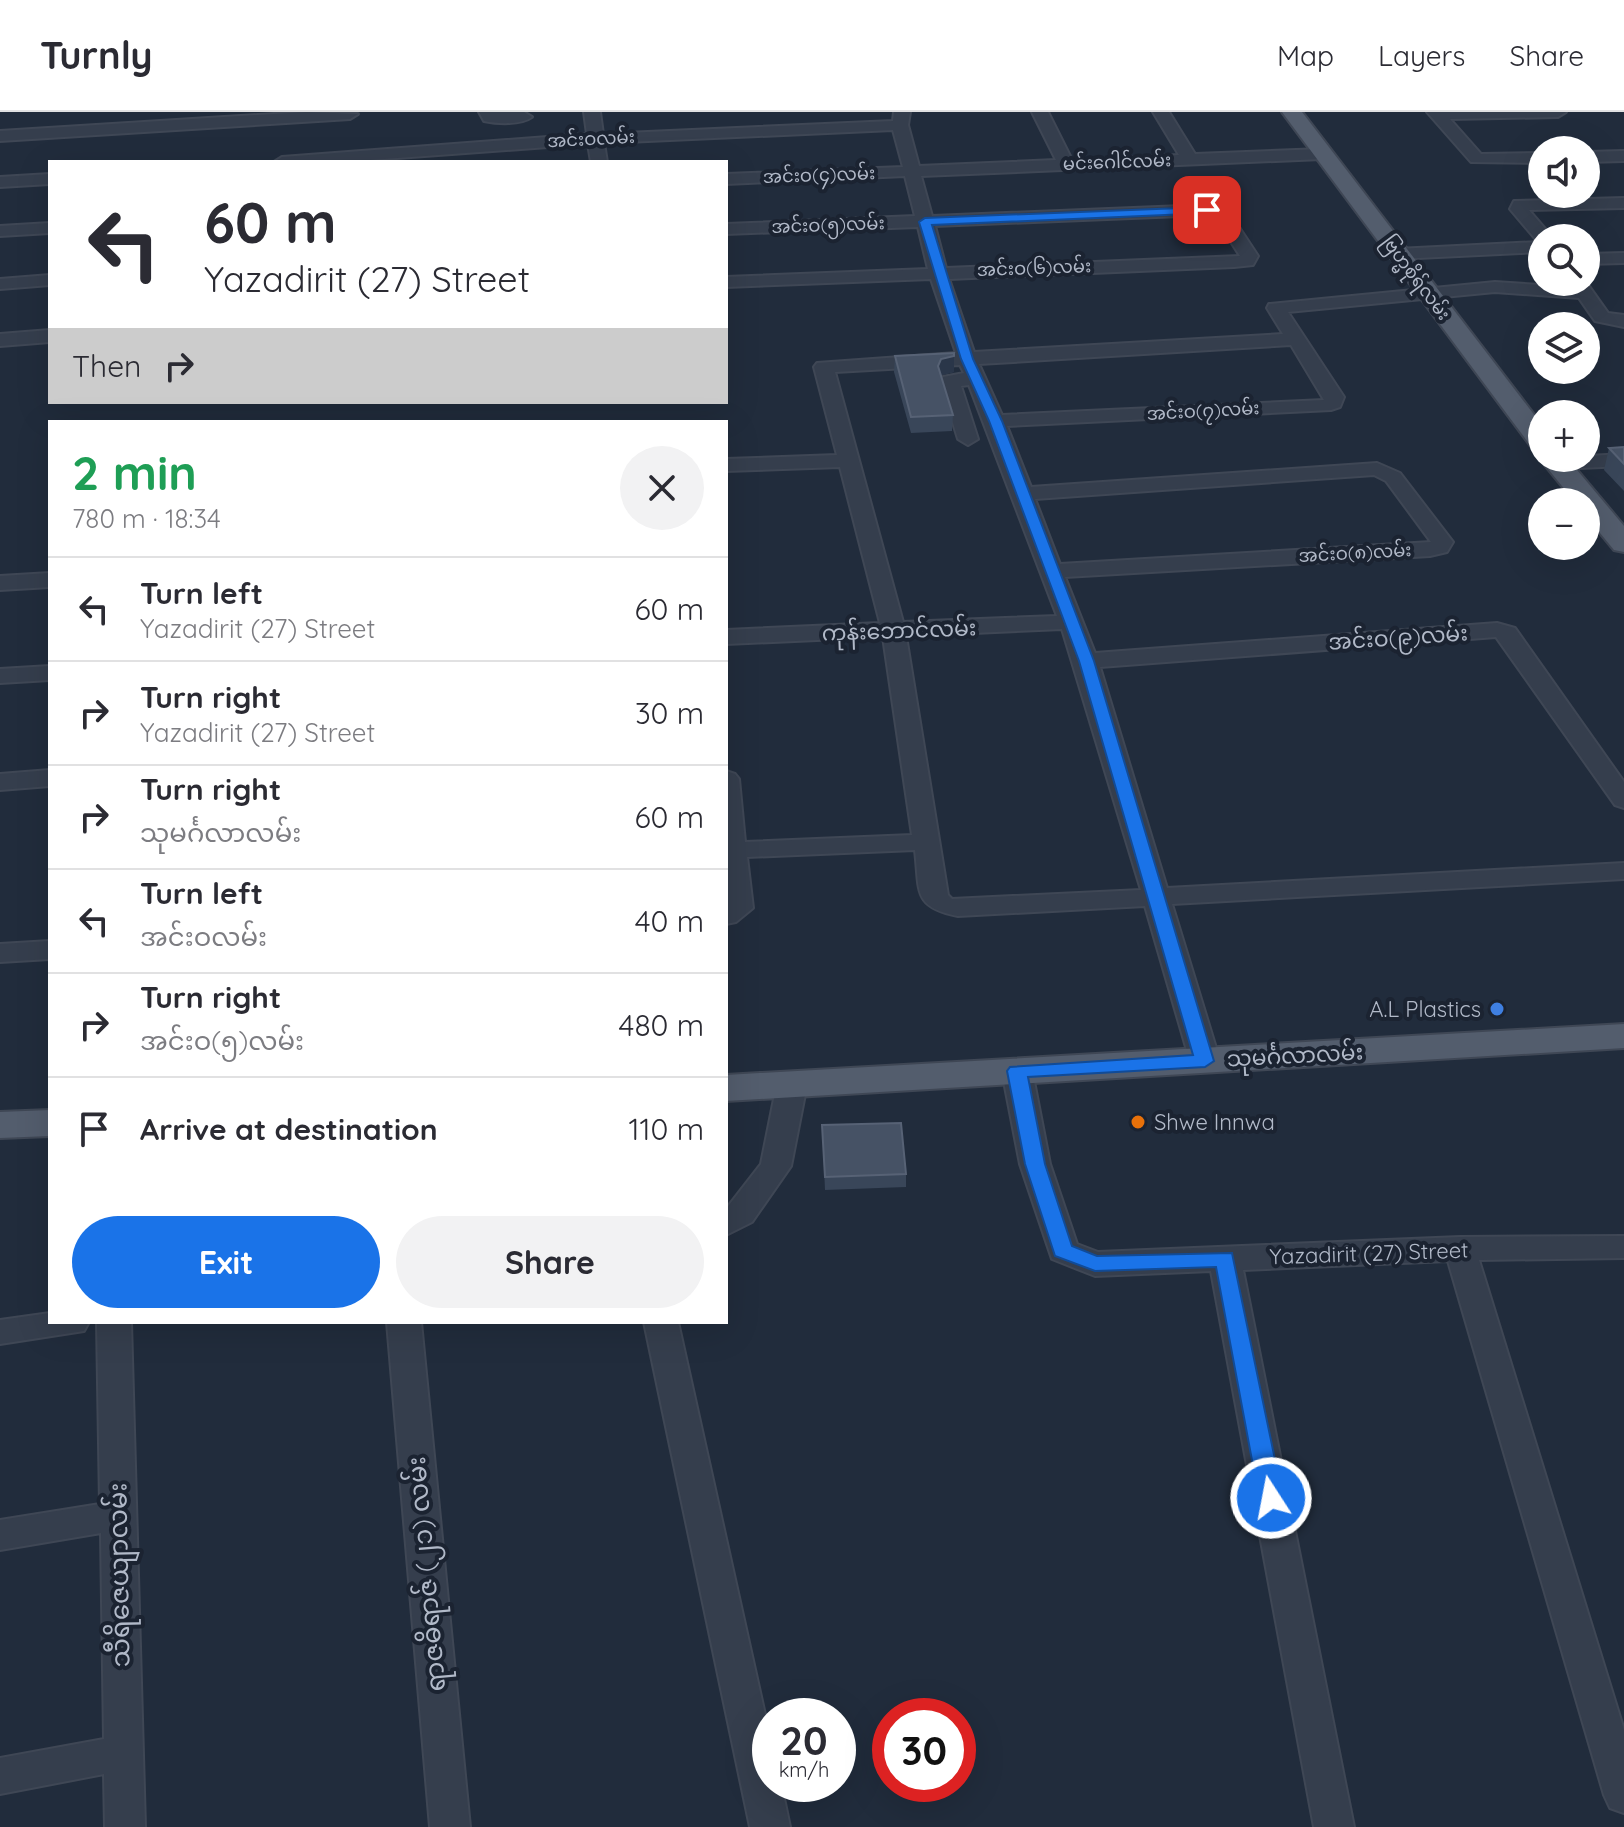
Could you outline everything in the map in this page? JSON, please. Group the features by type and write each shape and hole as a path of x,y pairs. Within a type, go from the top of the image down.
{"main road":[{"name":"ဗြဟ္မစိုရ်လမ်း","path":"1292,112 1528,425"},
{"name":"ဗြဟ္မစိုရ်လမ်း","path":"1566,472 1620,533"},
{"name":"သုမင်္ဂလာလမ်း","path":"728,1088 1624,1036"},
{"path":"0,1125 48,1123"}],"street":[{"path":"487,112 490,118 524,117"},
{"path":"592,112 599,160"},
{"path":"1040,112 1067,165"},
{"path":"1161,112 1190,159"},
{"path":"1436,113 1558,112"},
{"path":"1436,113 1477,159 1528,158"},
{"name":"အင်းဝလမ်း","path":"286,160 354,130 422,157 596,139 901,119 938,272 971,368 992,414 1086,661 1205,1061"},
{"path":"0,136 115,120 354,130"},
{"name":"မင်းဂေါင်လမ်း","path":"912,171 1322,154"},
{"path":"1600,157 1624,156"},
{"name":"အင်းဝ(၄)လမ်း","path":"728,179 912,171"},
{"path":"0,182 48,179"},
{"path":"1532,224 1519,209 1520,205 1624,203"},
{"name":"အင်းဝ(၅)လမ်း","path":"728,229 1218,212 1249,256 1247,261"},
{"path":"0,231 48,228"},
{"path":"1397,254 1528,248"},
{"path":"1600,259 1624,258"},
{"name":"အင်းဝ(၆)လမ်း","path":"728,282 1247,261"},
{"path":"0,284 48,280"},
{"path":"1429,295 1495,287 1528,287"},
{"name":"အင်းဝ(၇)လမ်း","path":"992,414 1324,406 1333,403 1334,397 1276,308 1429,295"},
{"path":"1587,296 1602,317 1624,321"},
{"path":"0,340 48,336"},
{"path":"1294,339 971,368 824,367 846,461 894,631 935,898 943,905 958,908 1624,871"},
{"path":"968,439 950,381 971,368"},
{"path":"959,409 992,414"},
{"path":"1600,458 1624,460"},
{"path":"728,465 846,461"},
{"name":"အင်းဝ(၈)လမ်း","path":"1023,494 1377,469 1393,477 1442,542 1439,547 1430,549 1052,571"},
{"path":"0,583 48,580"},
{"name":"ကုန်းဘောင်လမ်း","path":"728,637 1072,622"},
{"name":"အင်းဝ(၉)လမ်း","path":"1086,661 1497,630 1507,633 1624,800"},
{"path":"0,676 48,673"},
{"path":"0,782 48,778"},
{"path":"728,807 739,908 728,915"},
{"path":"731,850 925,842"},
{"path":"0,953 48,949"},
{"name":"Yazadirit (27) Street","path":"1017,1071 1035,1164 1063,1251 1095,1264 1460,1249 1624,1247"},
{"path":"728,1223 741,1214 776,1166 792,1084"},
{"path":"1460,1249 1624,1795"},
{"path":"1225,1259 1334,1827"},
{"path":"0,1332 58,1324"},
{"name":"သီရိဇေယျာလမ်း","path":"114,1324 125,1827"},
{"name":"ရာဇဓိရာဇ် (၂၁) လမ်း","path":"404,1324 450,1827"},
{"path":"661,1324 770,1827"},
{"path":"0,1535 118,1516"},
{"path":"0,1776 123,1753"}],"building":[{"path":"954,353 954,356 941,359 938,366 953,415 911,417 895,356"},
{"path":"1624,447 1624,464 1609,448"},
{"path":"901,1123 906,1174 825,1177 822,1125"}],"place":[{"name":"A.L Plastics","path":"1497,1009"},
{"name":"Shwe Innwa","path":"1138,1122"}],"route":[{"path":"1207,210 925,222 967,359 995,421 1086,661 1205,1061 1017,1071 1035,1164 1063,1251 1095,1264 1225,1259 1271,1498"}]}
